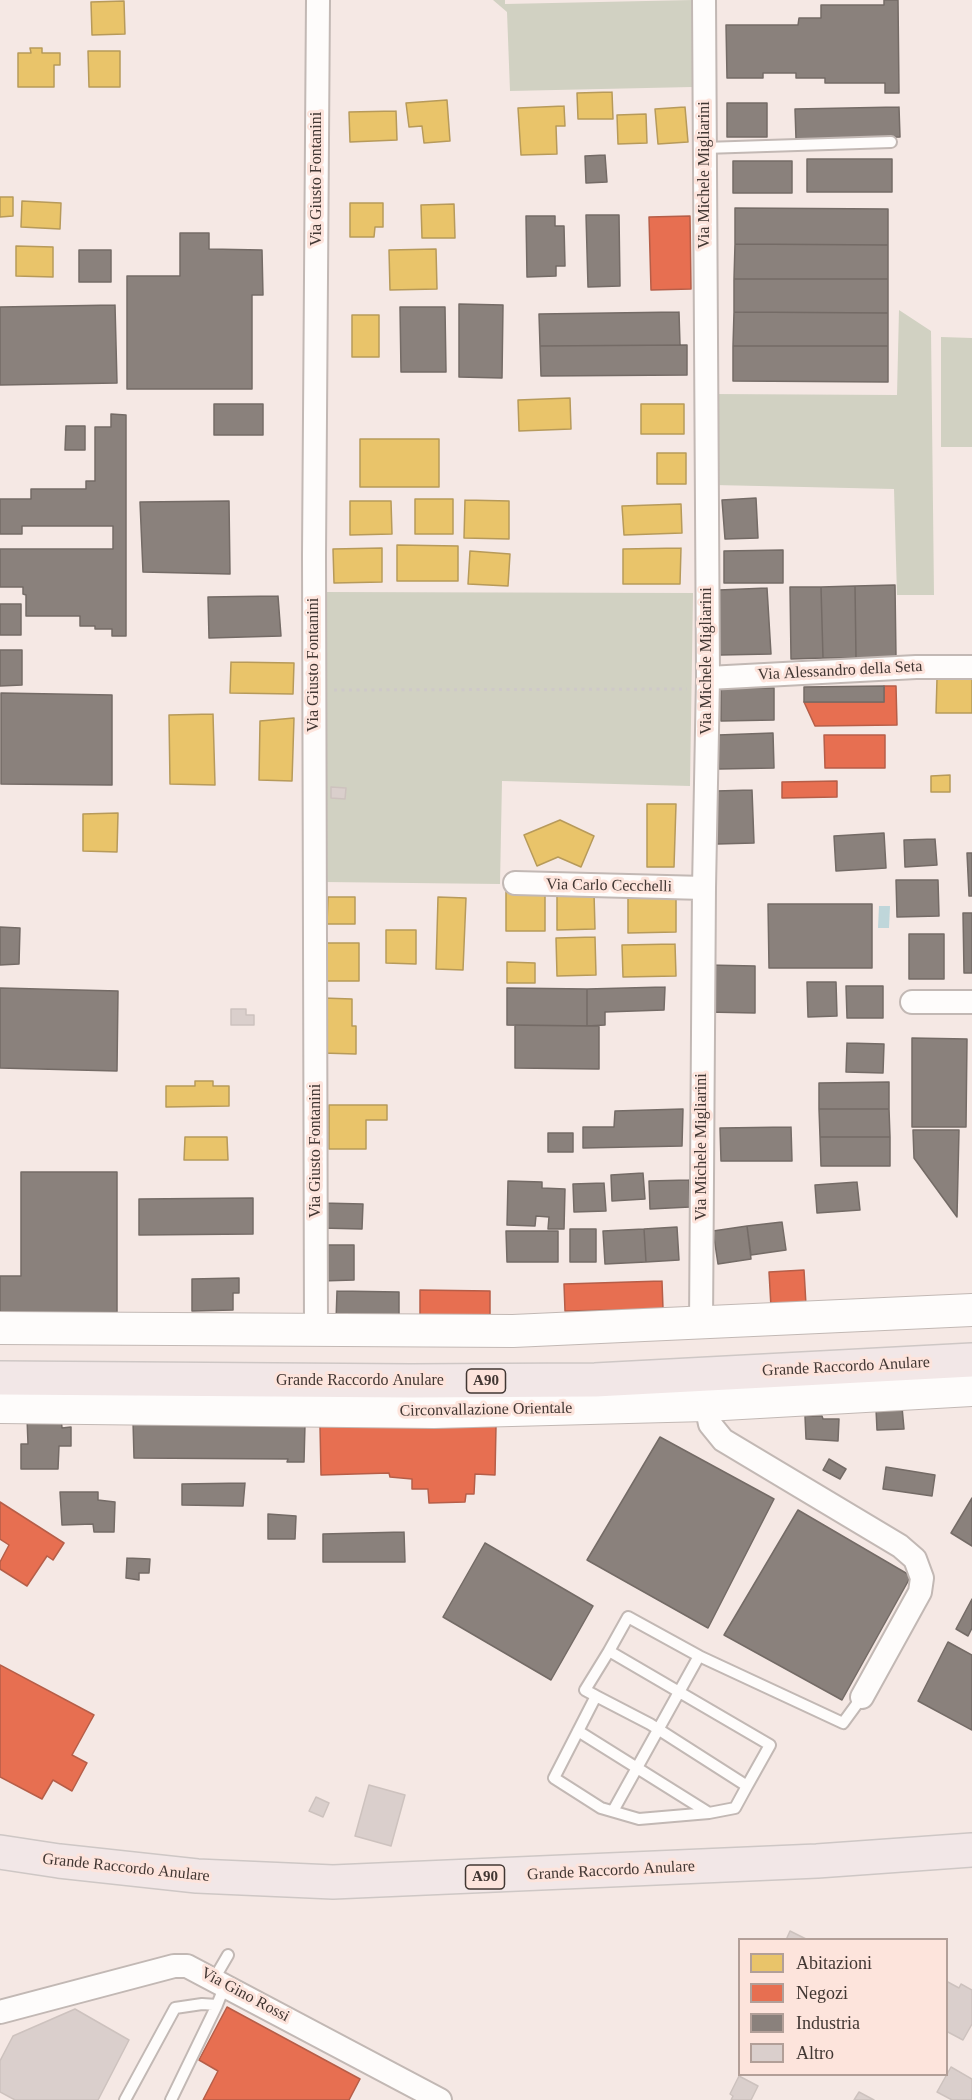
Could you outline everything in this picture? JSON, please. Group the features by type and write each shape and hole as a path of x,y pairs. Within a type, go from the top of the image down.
{"highway":[{"name":"Grande Raccordo Anulare","path":"0,1378 595,1380 972,1360"},
{"name":"Grande Raccordo Anulare","path":"0,1852 179,1875 333,1882 805,1862 972,1850"}],"street":[{"name":"Via Giusto Fontanini","path":"316,1330 314,690 318,0"},
{"name":"Via Michele Migliarini","path":"701,1323 708,678 704,0"},
{"name":"Via Alessandro della Seta","path":"708,678 916,667 972,667"},
{"name":"Via Carlo Cecchelli","path":"515,883 704,888"},
{"path":"912,1002 972,1002"},
{"path":"0,1328 513,1331 972,1310"},
{"name":"Circonvallazione Orientale","path":"0,1407 434,1412 706,1405 972,1390"},
{"path":"706,1405 710,1424 723,1440 900,1546 915,1559 921,1571 920,1592 862,1697"},
{"name":"Via Gino Rossi","path":"0,2012 174,1966 187,1966 219,1990 440,2100"}],"lane":[{"path":"704,148 891,142"},
{"path":"747,1786 658,1730 585,1690 628,1617 699,1656 843,1723 862,1697"},
{"path":"596,1696 554,1778 601,1808 639,1819 709,1813 735,1808 770,1745 609,1651"},
{"path":"613,1811 699,1656"},
{"path":"578,1731 709,1813"},
{"path":"171,2100 219,1990 228,1955"},
{"path":"125,2100 175,2008 202,2004 219,1990"}],"path":[{"path":"314,690 686,690 708,678"}],"shaded area":[{"path":"493,0 505,0 505,4 693,0 692,87 510,91 507,12"},
{"path":"899,310 931,331 934,595 897,595 894,489 714,485 712,394 897,395"},
{"path":"941,337 972,338 972,447 941,447"},
{"path":"324,592 693,593 690,786 502,781 500,884 325,882"}],"water":[{"path":"879,906 890,906 889,928 878,928"}],"building: Abitazioni":[{"path":"124,1 125,34 92,35 91,2"},
{"path":"30,48 42,48 42,53 60,53 60,65 54,65 54,87 18,87 18,53 31,53"},
{"path":"88,51 120,51 120,87 89,87"},
{"path":"612,92 613,119 578,119 577,93"},
{"path":"447,100 450,141 424,143 422,126 409,127 406,103"},
{"path":"564,106 565,126 556,126 557,154 521,155 518,108"},
{"path":"685,107 688,142 658,144 655,109"},
{"path":"396,111 397,140 350,142 349,112"},
{"path":"646,114 647,143 618,144 617,115"},
{"path":"0,197 13,197 13,216 0,217"},
{"path":"22,201 61,203 60,229 21,227"},
{"path":"350,203 383,203 383,227 375,227 374,237 350,237"},
{"path":"454,204 455,238 422,238 421,205"},
{"path":"16,246 53,247 53,277 16,276"},
{"path":"436,249 437,289 390,290 389,250"},
{"path":"352,315 379,315 379,357 352,357"},
{"path":"570,398 571,429 519,431 518,400"},
{"path":"641,404 684,404 684,434 641,434"},
{"path":"360,439 439,439 439,487 360,487"},
{"path":"657,453 686,453 686,484 657,484"},
{"path":"415,499 453,499 453,534 415,534"},
{"path":"465,500 509,501 509,539 464,538"},
{"path":"350,501 391,501 392,534 350,535"},
{"path":"681,504 682,533 624,535 622,506"},
{"path":"397,545 458,546 458,581 397,581"},
{"path":"382,548 382,582 334,583 333,549"},
{"path":"681,548 680,584 623,584 623,549"},
{"path":"470,551 510,554 508,586 468,584"},
{"path":"231,662 294,663 293,694 230,693"},
{"path":"937,679 972,679 972,713 936,713"},
{"path":"213,714 215,785 170,784 169,715"},
{"path":"294,718 292,781 259,780 260,721"},
{"path":"950,775 950,792 931,792 931,776"},
{"path":"647,804 676,804 674,867 647,867"},
{"path":"118,813 117,852 83,851 83,814"},
{"path":"560,820 594,836 581,867 558,857 537,866 524,835"},
{"path":"506,892 545,893 545,931 506,931"},
{"path":"557,893 594,893 595,929 557,930"},
{"path":"628,893 676,893 676,932 628,933"},
{"path":"328,897 355,897 355,924 327,924"},
{"path":"438,897 466,898 463,970 436,969"},
{"path":"386,930 416,930 416,964 386,963"},
{"path":"595,937 596,975 557,976 556,938"},
{"path":"324,943 359,943 359,981 324,981"},
{"path":"675,944 676,976 623,977 622,945"},
{"path":"507,962 535,963 535,983 507,983"},
{"path":"323,998 352,999 352,1026 356,1026 356,1054 322,1053"},
{"path":"195,1081 213,1081 213,1086 229,1086 229,1106 166,1107 166,1086 195,1086"},
{"path":"329,1105 387,1105 387,1120 366,1120 366,1149 329,1149"},
{"path":"185,1137 227,1137 228,1160 184,1160"}],"building: Negozi":[{"path":"690,216 691,289 651,290 649,217"},
{"path":"884,686 896,686 897,725 815,726 804,702 884,702"},
{"path":"824,735 885,735 885,768 825,768"},
{"path":"837,781 837,797 782,798 782,782"},
{"path":"804,1270 806,1305 771,1307 769,1272"},
{"path":"662,1281 663,1309 565,1311 564,1284"},
{"path":"420,1290 490,1291 490,1321 420,1320"},
{"path":"320,1426 496,1426 495,1475 475,1474 474,1494 466,1494 465,1502 429,1503 428,1489 412,1489 412,1479 390,1477 389,1473 321,1475"},
{"path":"0,1502 64,1543 53,1560 47,1556 27,1586 0,1569 0,1562 9,1545 0,1539"},
{"path":"0,1665 94,1715 72,1755 87,1763 72,1791 53,1780 42,1799 0,1777"},
{"path":"227,2007 360,2079 349,2100 203,2100 218,2071 199,2060"}],"building: Industria":[{"path":"884,0 898,0 899,93 885,93 885,83 825,83 825,78 796,78 796,73 763,73 763,78 727,78 726,25 798,25 799,18 821,18 821,5 884,5"},
{"path":"727,103 767,103 767,137 727,137"},
{"path":"899,107 900,137 796,139 795,109"},
{"path":"605,155 607,182 586,183 585,156"},
{"path":"807,159 892,159 892,192 807,192"},
{"path":"733,161 792,161 792,193 733,193"},
{"path":"735,208 888,209 888,245 735,244"},
{"path":"586,215 619,215 620,286 588,287"},
{"path":"526,216 555,216 555,226 564,226 565,266 556,266 556,276 527,277"},
{"path":"180,233 209,233 209,249 262,250 263,295 252,295 252,389 127,389 127,276 180,276"},
{"path":"735,244 888,245 888,279 734,279"},
{"path":"79,250 111,250 111,282 79,282"},
{"path":"734,279 888,279 888,313 734,312"},
{"path":"459,304 503,305 502,378 459,377"},
{"path":"115,305 117,383 0,385 0,307"},
{"path":"400,307 445,307 446,372 401,372"},
{"path":"679,312 680,345 540,346 539,314"},
{"path":"734,312 888,313 888,346 733,346"},
{"path":"687,345 687,375 541,376 540,346"},
{"path":"733,346 888,346 888,382 733,381"},
{"path":"214,404 263,404 263,435 214,435"},
{"path":"111,414 126,415 126,636 112,636 112,629 80,626 80,616 26,616 26,595 23,594 23,587 0,587 0,549 113,549 113,526 22,526 22,534 0,534 0,499 31,499 31,489 86,489 86,481 95,481 95,427 111,427"},
{"path":"66,426 85,426 85,450 65,450"},
{"path":"756,498 758,538 725,539 722,500"},
{"path":"229,501 230,574 143,572 140,502"},
{"path":"783,550 783,583 724,583 724,551"},
{"path":"895,585 896,658 856,658 855,586"},
{"path":"855,586 856,658 823,658 821,587"},
{"path":"790,587 821,587 823,658 791,659"},
{"path":"767,588 771,654 720,655 719,590"},
{"path":"278,596 281,636 209,638 208,597"},
{"path":"0,604 21,604 21,635 0,635"},
{"path":"0,650 22,650 22,685 0,686"},
{"path":"884,686 884,702 804,702 804,687"},
{"path":"721,688 774,688 774,720 721,721"},
{"path":"1,693 112,695 112,785 1,784"},
{"path":"773,733 774,768 719,769 718,735"},
{"path":"752,790 754,843 717,844 716,791"},
{"path":"884,833 886,868 836,871 834,836"},
{"path":"935,839 937,865 905,867 904,840"},
{"path":"967,853 972,853 972,896 969,896"},
{"path":"896,880 938,880 939,916 897,917"},
{"path":"768,904 872,904 872,968 769,968"},
{"path":"963,913 972,913 972,973 964,973"},
{"path":"0,927 20,928 19,964 0,965"},
{"path":"909,934 944,934 944,979 909,979"},
{"path":"707,965 755,966 755,1013 707,1012"},
{"path":"807,982 836,982 837,1016 808,1017"},
{"path":"846,986 883,986 883,1018 847,1018"},
{"path":"665,987 664,1010 605,1012 605,1025 587,1026 587,989"},
{"path":"0,988 118,991 117,1071 0,1068"},
{"path":"507,988 587,989 587,1026 507,1025"},
{"path":"515,1025 599,1026 599,1069 515,1068"},
{"path":"912,1038 967,1039 966,1127 912,1127"},
{"path":"847,1043 884,1044 883,1073 846,1072"},
{"path":"889,1082 889,1109 819,1109 819,1083"},
{"path":"683,1109 682,1146 583,1148 583,1127 614,1127 615,1111"},
{"path":"819,1109 889,1109 890,1137 820,1137"},
{"path":"791,1127 792,1161 721,1161 720,1128"},
{"path":"913,1130 959,1130 957,1217 914,1158"},
{"path":"548,1133 573,1133 573,1152 548,1152"},
{"path":"820,1137 890,1137 890,1166 821,1166"},
{"path":"21,1172 117,1172 117,1312 0,1312 0,1276 21,1276"},
{"path":"643,1173 645,1199 612,1201 611,1175"},
{"path":"689,1180 690,1207 650,1209 649,1181"},
{"path":"508,1181 542,1182 542,1188 565,1189 564,1229 548,1229 549,1217 536,1216 535,1226 507,1225"},
{"path":"857,1182 860,1210 817,1213 815,1185"},
{"path":"604,1183 606,1211 574,1212 573,1184"},
{"path":"253,1198 253,1234 139,1235 139,1199"},
{"path":"322,1203 363,1204 362,1229 321,1228"},
{"path":"782,1222 786,1250 751,1255 747,1226"},
{"path":"747,1226 751,1259 718,1264 713,1231"},
{"path":"677,1227 679,1260 646,1262 644,1229"},
{"path":"570,1229 596,1229 596,1262 570,1262"},
{"path":"644,1229 646,1262 605,1264 603,1231"},
{"path":"506,1231 558,1231 558,1262 507,1262"},
{"path":"321,1245 354,1245 354,1280 321,1281"},
{"path":"239,1278 239,1293 233,1293 233,1310 192,1311 192,1279"},
{"path":"337,1291 399,1292 399,1321 336,1321"},
{"path":"902,1407 904,1429 877,1430 876,1409"},
{"path":"805,1416 839,1419 838,1441 806,1439"},
{"path":"61,1417 62,1428 71,1427 71,1446 59,1446 58,1469 21,1469 21,1444 28,1444 27,1418"},
{"path":"133,1421 305,1424 304,1462 287,1462 288,1459 134,1458"},
{"path":"660,1437 774,1499 708,1628 587,1560"},
{"path":"829,1459 846,1469 840,1479 823,1470"},
{"path":"886,1467 935,1475 932,1496 883,1489"},
{"path":"245,1483 243,1506 182,1505 182,1484"},
{"path":"60,1492 98,1492 98,1500 115,1502 114,1532 94,1532 93,1524 62,1525"},
{"path":"972,1498 972,1546 951,1533"},
{"path":"798,1510 911,1576 842,1700 724,1635"},
{"path":"268,1514 296,1516 295,1539 268,1539"},
{"path":"404,1532 405,1562 323,1562 323,1534"},
{"path":"485,1543 593,1606 551,1680 443,1617"},
{"path":"127,1558 150,1559 149,1573 139,1573 139,1580 126,1578"},
{"path":"972,1599 972,1628 968,1636 956,1629"},
{"path":"948,1642 972,1655 972,1730 918,1701"}],"building: Altro":[{"path":"331,787 346,788 345,799 331,798"},
{"path":"231,1009 246,1009 246,1015 254,1015 254,1025 231,1025"},
{"path":"369,1785 405,1795 391,1846 355,1836"},
{"path":"316,1797 329,1803 323,1817 309,1811"},
{"path":"790,1931 804,1938 787,1938"},
{"path":"948,1982 959,1988 961,1984 972,1990 972,2024 963,2040 948,2032"},
{"path":"75,2009 129,2040 98,2100 15,2100 0,2092 0,2061 13,2036"},
{"path":"951,2067 972,2079 972,2100 952,2100 937,2092"},
{"path":"739,2076 758,2086 751,2100 731,2100 733,2096 730,2094"},
{"path":"859,2092 874,2100 854,2100"}]}
